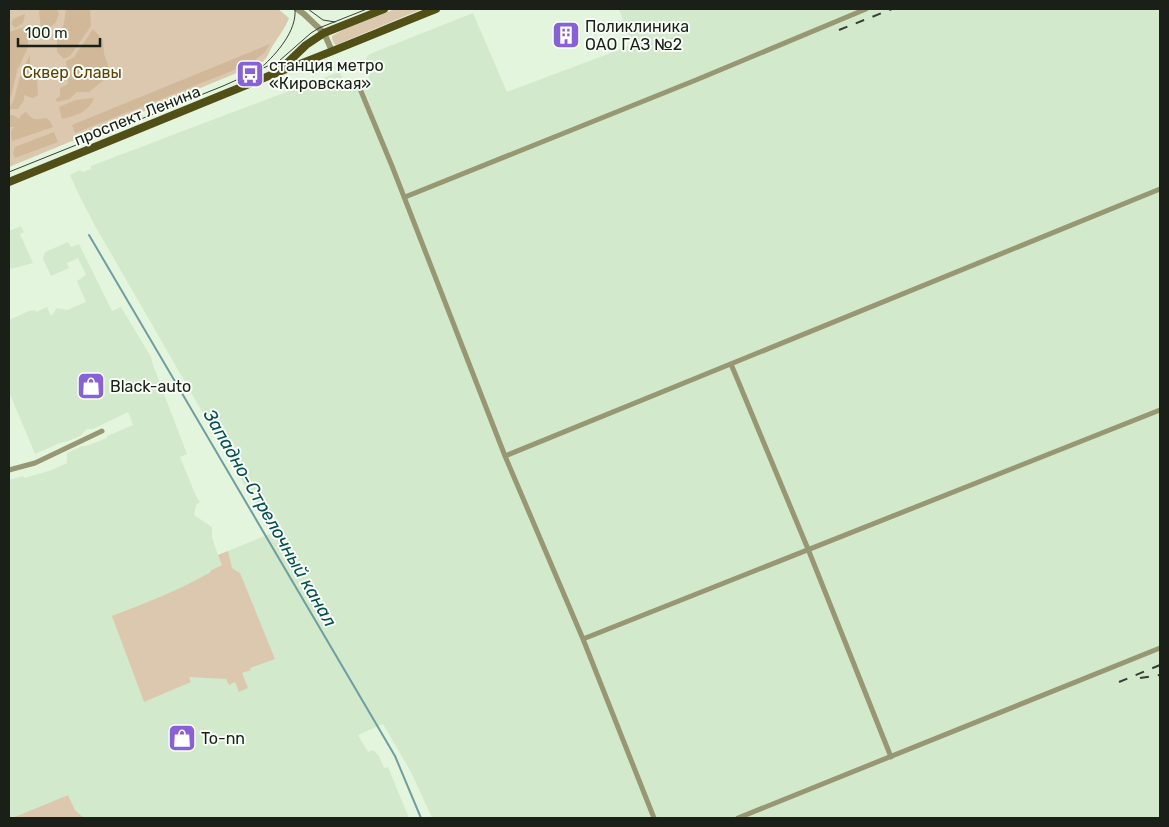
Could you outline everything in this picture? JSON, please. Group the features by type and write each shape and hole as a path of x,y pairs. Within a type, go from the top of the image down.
{"main road":[{"name":"проспект Ленина","path":"276,73 306,45 324,32 384,9"},
{"name":"проспект Ленина","path":"9,182 436,9"}],"street":[{"path":"297,9 324,32 332,51"},
{"path":"404,198 866,9"},
{"path":"358,84 505,456 583,639 654,818"},
{"path":"505,456 1160,190"},
{"path":"731,364 808,549 891,757"},
{"path":"583,639 1160,410"},
{"path":"9,470 35,463 102,431"},
{"path":"738,818 1160,648"}],"shaded area":[{"path":"619,9 1160,9 1160,818 432,818 412,774 383,724 358,735 368,752 373,750 379,756 384,768 388,767 409,818 84,818 75,810 68,795 9,818 9,480 52,470 67,463 67,453 107,438 107,436 133,425 128,412 93,429 87,429 80,436 35,454 9,392 9,320 29,311 35,310 36,312 47,307 51,316 57,308 67,310 86,302 77,281 86,275 78,258 67,263 69,268 51,276 43,259 45,252 68,242 71,247 79,244 112,311 121,307 151,357 187,454 180,457 200,502 196,505 194,515 212,527 212,537 218,555 272,533 94,224 70,175 80,170 83,172 91,169 91,166 336,73 340,73 348,88 369,79 365,64 367,56 372,53 473,13 507,92 632,45"},
{"path":"21,226 24,232 20,234 33,263 11,269 9,265 9,231"}],"green space":[{"name":"Сквер Славы","path":"9,9 278,9 289,18 267,57 261,63 9,167"},
{"path":"40,9 57,9 59,14 56,22 48,29 41,28"},
{"path":"66,9 90,9 91,26 70,56 64,59 57,52 57,39 64,24"},
{"path":"395,9 422,9 336,45 333,42 332,36 343,30"},
{"path":"25,14 23,23 15,28 11,24 13,19"},
{"path":"24,27 28,31 28,47 17,71 11,97 9,97 9,32"},
{"path":"93,29 103,40 104,54 109,67 105,79 89,92 77,92 69,99 57,102 56,99 60,96 60,88 68,84 66,61 74,57"},
{"path":"270,44 264,53 252,63 75,133 72,125"},
{"path":"30,54 30,68 34,78 37,80 38,95 33,98 24,95 24,100 18,109 9,109 20,77"},
{"path":"94,98 85,110 77,115 62,119 59,107 76,100"},
{"path":"26,112 35,119 46,118 53,127 12,141 11,132 14,127 9,127 9,115 19,119"},
{"path":"54,132 58,142 15,158 13,154 15,147"},
{"path":"228,551 232,568 240,573 275,659 242,673 248,688 239,692 235,682 229,685 226,679 189,677 191,682 144,702 112,616 199,579 222,565 218,555"},
{"path":"68,795 75,810 84,818 12,818"}],"waterway":[{"name":"Западно-Стрелочный канал","path":"89,235 395,756 421,818"}],"tram line":[{"path":"262,67 285,41 293,25 295,9"},
{"path":"308,9 323,20 335,22"},
{"path":"9,172 223,86 279,61 319,28 367,9"}],"railway":[{"path":"839,30 892,9"},
{"path":"1119,682 1160,665"},
{"path":"1140,678 1160,675"}],"place":[{"name":"Поликлиника ОАО ГАЗ №2","path":"566,35"},
{"name":"станция метро «Кировская»","path":"250,74"},
{"name":"Black-auto","path":"91,386"},
{"name":"To-nn","path":"182,738"}]}
